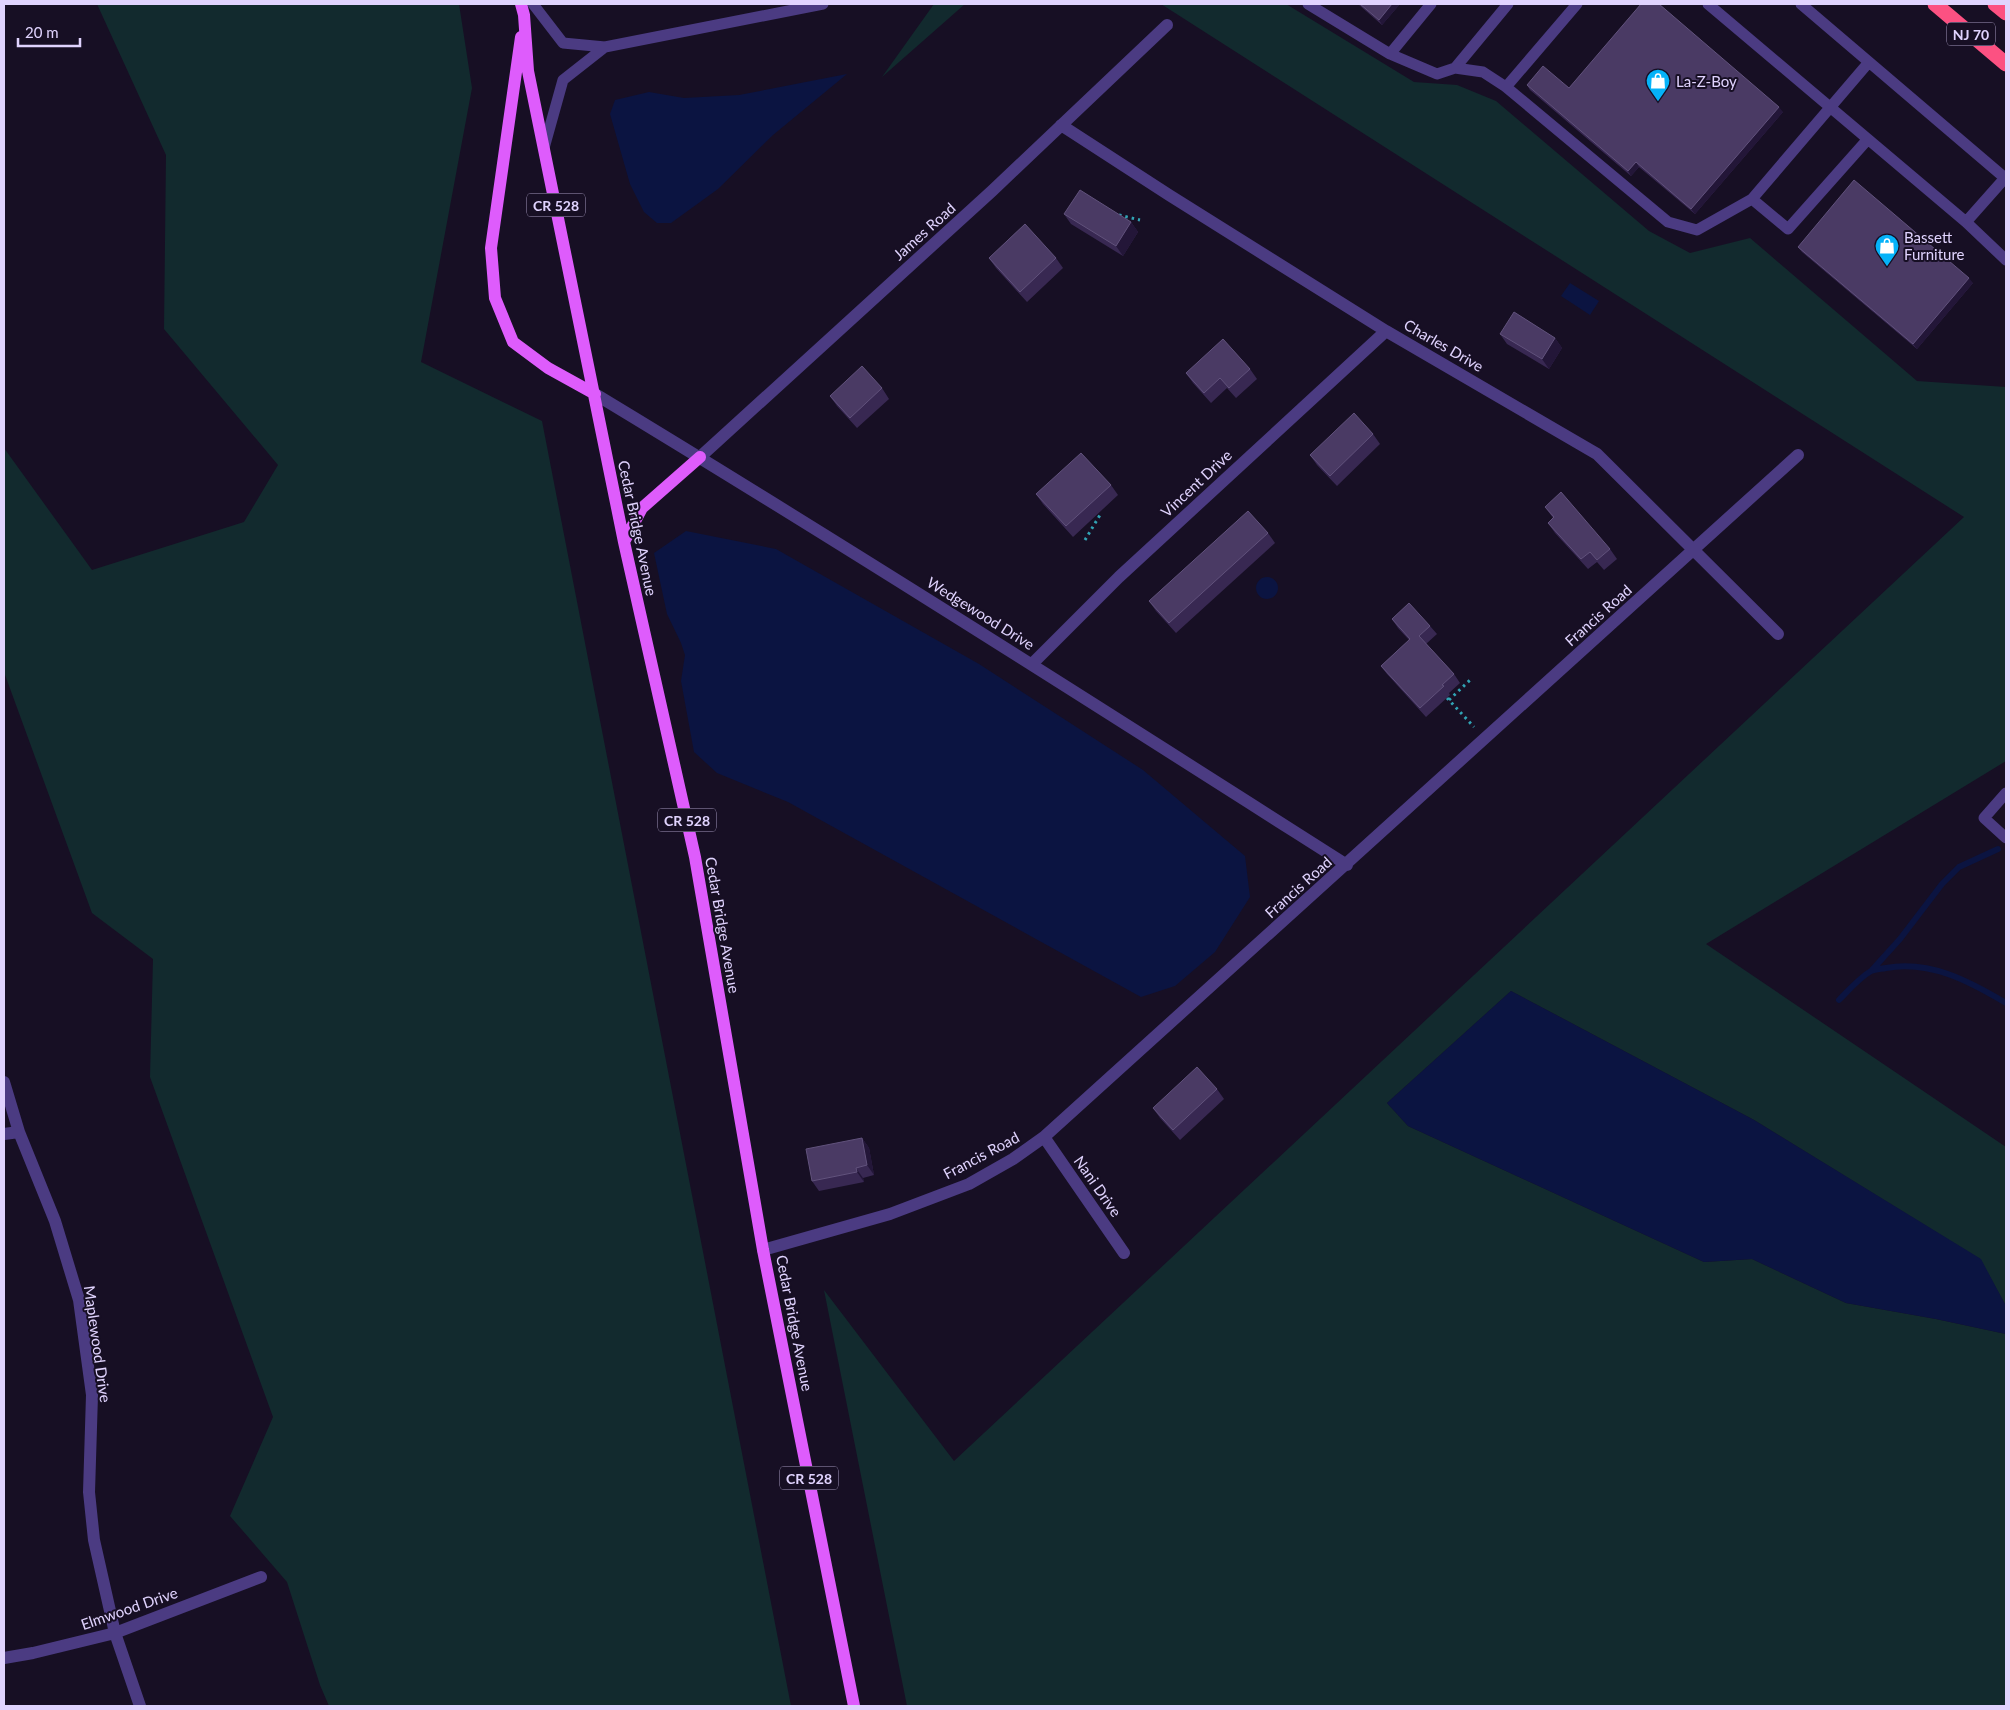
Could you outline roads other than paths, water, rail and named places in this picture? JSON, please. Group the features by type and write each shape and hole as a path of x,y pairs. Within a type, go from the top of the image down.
{"highway":[{"name":"NJ 70","path":"1935,4 2006,64"},
{"name":"NJ 70","path":"1995,4 2006,13"}],"main road":[{"name":"Cedar Bridge Avenue","path":"523,9 528,71 624,542 695,857 763,1250 854,1706"},
{"path":"523,9 491,248 495,298 513,342 548,368 595,394"},
{"path":"624,542 642,508 700,457"}],"street":[{"name":"James Road","path":"700,457 992,191 1168,25"},
{"name":"Charles Drive","path":"1061,124 1169,195 1386,331 1597,454 1778,634"},
{"name":"Vincent Drive","path":"1032,664 1119,577 1386,331"},
{"name":"Wedgewood Drive","path":"595,394 700,457 1032,664 1347,865"},
{"name":"Francis Road","path":"763,1250 890,1214 969,1184 1013,1159 1044,1137 1347,865 1798,455"},
{"name":"Maplewood Drive","path":"4,1082 19,1132 55,1221 79,1300 92,1395 89,1492 94,1540 115,1633 140,1706"},
{"path":"4,1134 19,1132"},
{"name":"Nani Drive","path":"1044,1137 1124,1253"},
{"name":"Elmwood Drive","path":"4,1658 115,1633 261,1577"}],"lane":[{"path":"532,4 563,43 605,46 823,4"},
{"path":"1308,4 1390,54 1437,74 1455,68 1484,72 1506,87 1668,222 1697,230 1752,200 1869,62"},
{"path":"1390,54 1431,4"},
{"path":"1455,68 1508,4"},
{"path":"1506,87 1577,4"},
{"path":"1708,4 2006,258"},
{"path":"1801,4 2004,178 1966,222"},
{"path":"544,148 563,80 605,46"},
{"path":"1752,200 1788,229 1868,139"},
{"path":"2006,793 1984,818 2006,838"}],"waterway":[{"path":"1872,970 1900,939 1942,884 1959,867 1998,849"},
{"path":"1839,1000 1871,971 1902,966 1918,967 1949,974 1978,987 2006,1003"}],"place":[{"name":"La-Z-Boy","path":"1658,102"},
{"name":"Bassett Furniture","path":"1887,267"}]}
